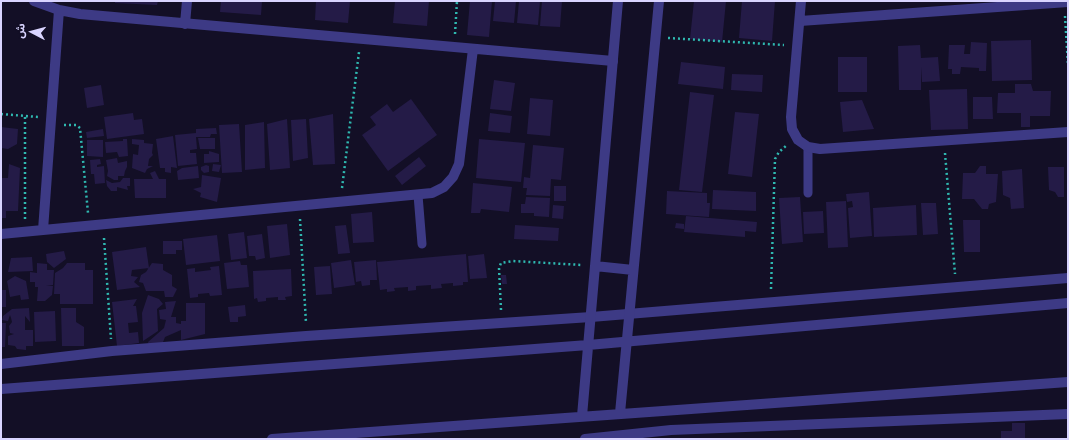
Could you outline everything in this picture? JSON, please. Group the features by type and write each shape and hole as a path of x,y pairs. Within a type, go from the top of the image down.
{"street":[{"path":"34,1 59,10 80,14 613,61"},
{"path":"185,24 187,1"},
{"path":"582,416 618,1"},
{"path":"620,413 659,1"},
{"path":"801,1 791,117 792,129 798,140 808,147 820,149 1068,132"},
{"path":"800,21 1066,3"},
{"path":"43,230 59,10"},
{"path":"1,234 432,193 444,187 453,177 459,164 473,49"},
{"path":"595,266 633,270"},
{"path":"1,364 112,351 306,336 591,317 1068,278"},
{"path":"1,389 627,341 1068,302"},
{"path":"272,439 1068,382"},
{"path":"585,439 1068,414"}],"lane":[{"path":"808,147 808,193"},
{"path":"418,195 422,244"}],"path":[{"path":"454,47 457,1"},
{"path":"1066,3 1068,65"},
{"path":"655,38 798,46"},
{"path":"340,202 360,39"},
{"path":"1,114 25,116 72,124 80,128 89,226"},
{"path":"25,116 25,232"},
{"path":"771,302 775,159 784,146 798,140"},
{"path":"944,141 956,286"},
{"path":"299,206 306,336"},
{"path":"103,225 112,351"},
{"path":"502,323 499,268 501,263 513,261 595,266"}],"building":[{"path":"115,1 158,1 157,5 115,3"},
{"path":"221,1 262,1 261,15 220,12"},
{"path":"316,1 350,1 348,23 315,20"},
{"path":"395,1 429,1 427,26 393,23"},
{"path":"470,1 492,1 489,37 467,35"},
{"path":"495,1 516,1 514,23 493,21"},
{"path":"519,1 540,1 538,25 517,23"},
{"path":"542,1 562,1 560,27 540,26"},
{"path":"694,1 726,1 722,42 690,39"},
{"path":"742,1 775,1 772,41 739,38"},
{"path":"1031,40 1032,80 992,81 991,41"},
{"path":"971,42 987,43 986,71 979,71 979,68 961,67 960,74 952,74 952,69 948,69 949,45 965,45 964,54 970,54"},
{"path":"920,45 921,58 938,57 940,81 922,82 921,67 921,90 899,90 898,46"},
{"path":"838,57 867,57 867,92 838,92"},
{"path":"681,62 725,67 723,89 678,84"},
{"path":"732,74 763,75 762,92 731,90"},
{"path":"494,80 515,83 511,111 490,109"},
{"path":"1015,84 1031,84 1033,91 1051,91 1050,116 1030,116 1030,127 1021,127 1021,113 997,113 998,93 1015,93"},
{"path":"101,85 104,105 87,108 84,88"},
{"path":"967,89 968,129 931,130 929,90"},
{"path":"690,92 714,95 702,192 679,190"},
{"path":"973,97 992,97 993,119 973,119"},
{"path":"530,98 553,100 550,136 527,134"},
{"path":"411,99 437,135 388,171 362,135 376,125 370,117 387,104 393,112"},
{"path":"862,100 874,129 843,132 840,102"},
{"path":"735,112 759,114 752,177 728,174"},
{"path":"133,113 134,120 142,119 144,134 107,139 104,117"},
{"path":"490,113 512,116 510,133 488,131"},
{"path":"333,114 335,164 313,165 309,119"},
{"path":"287,119 290,168 270,170 267,124"},
{"path":"306,119 308,158 293,161 291,120"},
{"path":"264,122 265,168 245,170 245,125"},
{"path":"239,124 242,172 222,173 219,125"},
{"path":"1,127 18,129 17,144 8,149 1,148"},
{"path":"216,128 217,134 211,134 210,137 196,137 197,149 190,150 190,153 196,153 197,164 178,166 175,135 196,133 196,129"},
{"path":"103,129 104,136 87,138 86,132"},
{"path":"173,136 177,168 171,167 171,173 165,172 165,168 160,168 156,139"},
{"path":"198,138 215,138 215,149 200,149"},
{"path":"123,139 127,139 128,156 119,157 117,152 106,153 105,142 123,141"},
{"path":"132,139 144,140 144,143 153,144 153,155 149,159 148,166 153,166 147,169 145,173 132,168 133,154 138,155 139,145 132,144"},
{"path":"479,139 525,143 521,182 476,178"},
{"path":"87,140 103,140 103,157 87,156"},
{"path":"533,145 564,148 561,180 551,179 550,196 526,195 527,188 523,188 524,177 530,178"},
{"path":"209,151 219,154 219,162 204,163 204,154 209,154"},
{"path":"419,157 426,166 402,185 395,176"},
{"path":"117,158 118,163 127,161 127,167 124,176 118,176 118,180 114,180 107,176 108,171 106,160"},
{"path":"100,159 101,164 97,165 97,167 104,166 105,183 95,184 94,174 91,174 90,160"},
{"path":"9,164 20,168 18,211 6,211 6,218 1,218 1,178 8,178"},
{"path":"213,164 221,165 219,172 212,171"},
{"path":"206,165 209,166 209,172 204,173 201,170 201,167"},
{"path":"198,166 199,178 178,180 177,171 182,168"},
{"path":"980,166 986,166 986,174 998,174 996,202 989,204 988,209 982,209 974,199 962,199 963,173 975,173"},
{"path":"1048,167 1064,167 1064,197 1058,197 1055,192 1049,190"},
{"path":"1022,169 1024,208 1011,209 1010,198 1003,195 1002,171"},
{"path":"155,171 159,179 166,179 166,198 135,198 134,179 153,179 150,173"},
{"path":"202,175 221,178 217,202 200,197 201,193 193,189 201,187"},
{"path":"123,178 130,178 130,186 127,186 128,190 117,187 117,191 111,191 107,186 106,180 112,183 120,182"},
{"path":"473,183 512,187 509,212 481,209 480,213 471,213"},
{"path":"554,186 566,186 566,201 554,201"},
{"path":"713,190 756,192 756,211 712,209"},
{"path":"667,191 707,193 707,203 710,203 709,217 666,214"},
{"path":"869,192 872,236 850,238 848,208 853,207 852,201 847,202 846,194"},
{"path":"526,197 550,198 549,217 534,216 534,213 521,213 521,204 525,204"},
{"path":"800,197 803,242 782,244 779,198"},
{"path":"846,201 848,247 828,248 826,202"},
{"path":"921,203 936,203 938,234 923,235"},
{"path":"553,205 564,206 563,219 552,218"},
{"path":"916,205 917,235 874,237 873,208"},
{"path":"823,211 824,233 804,234 803,212"},
{"path":"372,212 374,242 353,243 351,214"},
{"path":"686,216 757,222 756,232 745,231 745,237 684,232"},
{"path":"963,220 980,220 980,252 964,252"},
{"path":"676,223 684,224 684,229 675,228"},
{"path":"287,224 290,255 270,258 267,226"},
{"path":"346,225 350,253 338,254 335,226"},
{"path":"515,225 559,228 558,241 514,239"},
{"path":"244,232 247,258 231,260 228,234"},
{"path":"262,234 265,258 256,260 255,256 249,256 247,236"},
{"path":"217,235 220,261 186,265 183,239"},
{"path":"163,241 182,241 182,250 176,250 176,254 163,254"},
{"path":"146,247 149,268 132,270 131,276 138,277 134,282 140,287 117,290 112,252"},
{"path":"64,251 66,259 54,268 47,262 46,254"},
{"path":"466,254 468,282 463,282 463,285 453,286 453,283 441,284 442,288 431,289 431,285 416,286 416,290 408,291 408,287 394,288 395,291 387,292 387,289 380,290 377,262"},
{"path":"484,254 487,278 470,279 468,256"},
{"path":"32,257 33,271 8,272 11,258"},
{"path":"351,260 355,285 334,288 331,263"},
{"path":"376,260 377,280 370,280 370,285 362,286 361,281 356,282 354,262"},
{"path":"240,261 241,265 247,265 249,287 227,289 224,263"},
{"path":"37,263 47,264 47,270 54,270 53,285 46,285 53,286 52,295 45,301 37,301 38,287 35,287 35,282 30,282 30,272 37,273"},
{"path":"67,263 85,263 85,270 93,270 93,304 60,304 60,294 54,294 55,273 63,268"},
{"path":"152,263 163,264 163,270 172,275 172,286 177,289 173,297 165,297 164,291 146,291 143,283 139,282 141,275 146,272"},
{"path":"219,266 222,295 210,296 209,293 198,294 198,297 190,298 187,269 195,268 195,272 211,270 210,267"},
{"path":"330,266 332,294 316,295 314,267"},
{"path":"291,269 292,296 285,297 286,300 278,300 278,297 266,298 266,301 258,302 257,298 254,299 253,271"},
{"path":"501,275 506,275 507,284 502,284"},
{"path":"15,276 26,281 29,299 21,300 20,295 10,297 7,281"},
{"path":"1,290 6,290 6,307 1,307"},
{"path":"148,295 159,299 163,304 157,309 158,331 143,341 142,313"},
{"path":"137,299 133,306 136,306 138,322 128,323 129,333 138,332 139,343 117,346 112,302"},
{"path":"176,301 171,317 176,317 176,323 181,324 181,321 186,321 186,303 205,303 205,334 181,340 181,330 165,337 162,345 149,347 148,342 164,328 166,320 160,319 159,310 166,309 165,302"},
{"path":"245,305 246,316 238,317 238,322 230,322 228,307"},
{"path":"29,308 30,322 25,316 25,330 33,330 33,346 26,346 26,350 17,349 15,346 8,345 8,336 14,334 10,333 9,326 12,322 10,315 8,321 2,320 3,316 12,309"},
{"path":"61,308 76,308 76,322 84,327 84,346 62,346"},
{"path":"55,311 56,341 35,342 34,312"},
{"path":"1,323 6,323 5,347 1,347"},
{"path":"1012,423 1025,423 1025,439 1001,439 1001,431 1012,431"}]}
